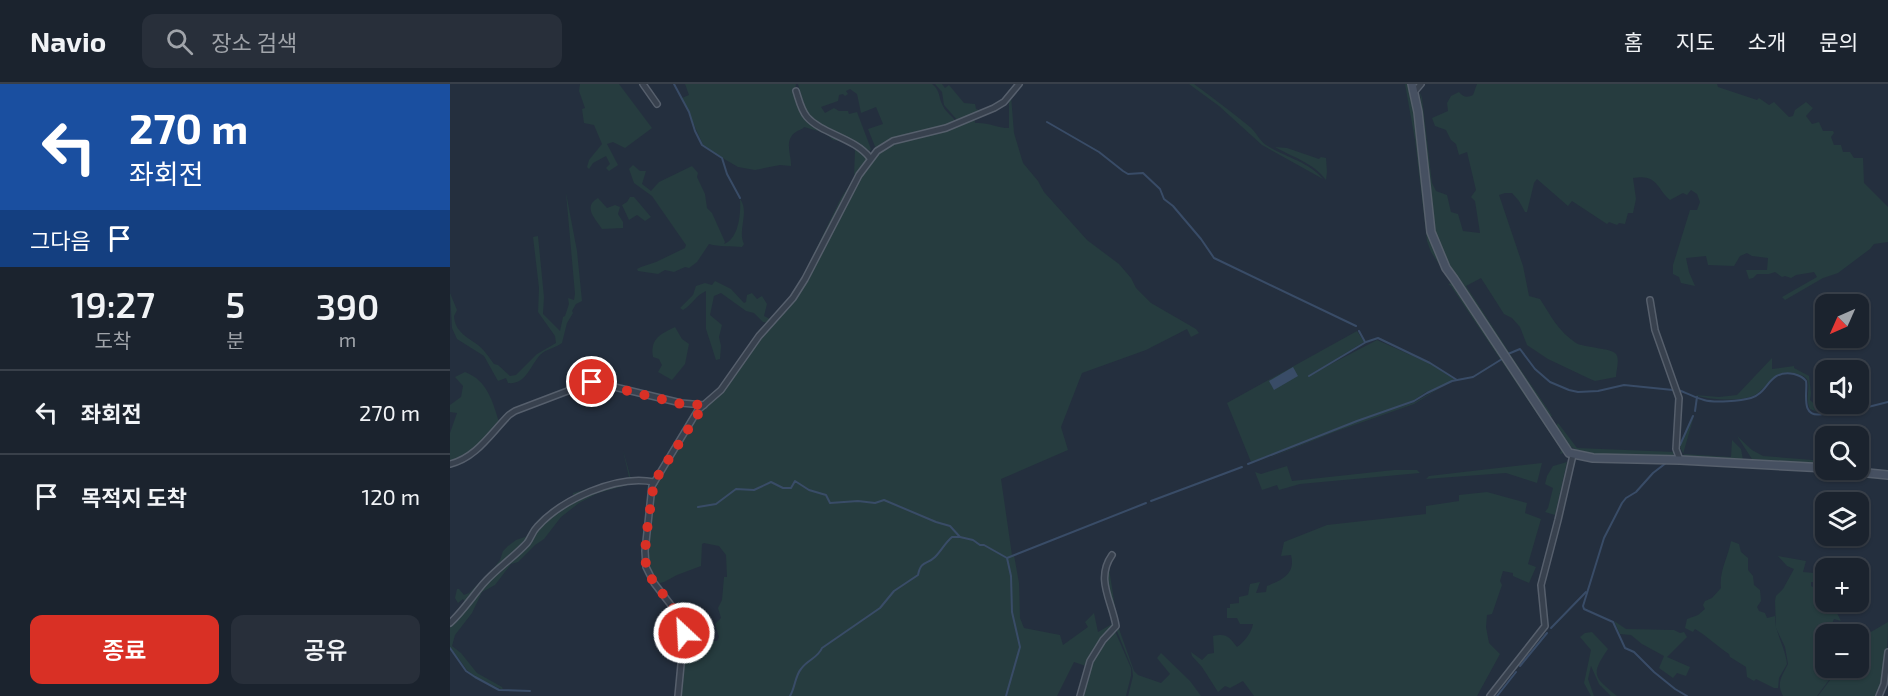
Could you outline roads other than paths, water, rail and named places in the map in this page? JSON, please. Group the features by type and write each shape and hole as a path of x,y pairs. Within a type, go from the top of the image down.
{"main road":[{"path":"1413,88 1430,223 1437,247 1454,279 1569,453 1593,458 1815,467"},
{"path":"1869,473 1888,475"}],"street":[{"path":"642,84 657,104"},
{"path":"678,696 684,633 674,609 648,574 645,559 654,482 704,405 721,390 759,336 780,315 799,289 870,158 886,144 952,126 994,108 1004,102 1019,84"},
{"path":"1413,88 1421,84"},
{"path":"796,91 802,109 811,121 866,152 870,158"},
{"path":"1650,300 1655,330 1679,398 1676,449 1680,460"},
{"path":"450,464 464,459 475,451 515,411 585,384 598,383 681,404 704,405"},
{"path":"1490,696 1545,626 1541,585 1573,455"},
{"path":"450,623 487,580 528,542 539,525 565,505 584,494 618,483 638,479 654,482"},
{"path":"1080,696 1090,661 1103,640 1116,626 1103,579 1112,555"},
{"path":"1879,696 1884,684 1888,652"}],"water":[{"path":"1293,367 1298,376 1274,390 1269,381"}],"waterway":[{"path":"674,84 689,112 702,145 722,158 727,174 740,198"},
{"path":"1047,122 1099,152 1128,174 1143,173 1160,189 1164,199 1173,206 1201,239 1214,258 1356,326"},
{"path":"1359,331 1365,342"},
{"path":"1309,376 1366,342 1378,338 1430,363 1457,380"},
{"path":"1508,354 1520,349 1535,369 1550,382 1578,392 1598,391 1624,385 1673,390"},
{"path":"1248,464 1414,401 1452,381 1473,377 1502,359"},
{"path":"1678,390 1708,401 1741,400 1757,395 1779,375 1794,374 1806,381 1806,403 1810,412 1815,414"},
{"path":"1695,411 1697,397"},
{"path":"1869,407 1888,402"},
{"path":"1680,445 1693,416"},
{"path":"1666,463 1622,503 1604,538 1583,606 1584,609 1613,622 1625,648 1634,652 1654,672 1687,696"},
{"path":"1151,501 1242,467"},
{"path":"698,507 716,504 736,489 754,490 771,482 783,488 791,488 795,481 809,490 826,495 830,503 858,501 875,503 884,500 950,526 960,537 973,540 1007,558 1011,576 1012,612 1020,647 1006,696"},
{"path":"1007,558 1146,503"},
{"path":"790,696 799,672 822,648 880,608 894,591 918,575 923,565 935,557 952,537 960,537"},
{"path":"1551,628 1586,592"},
{"path":"1520,666 1547,633"},
{"path":"450,648 466,671 499,690 530,691"},
{"path":"1497,696 1516,672"}]}
